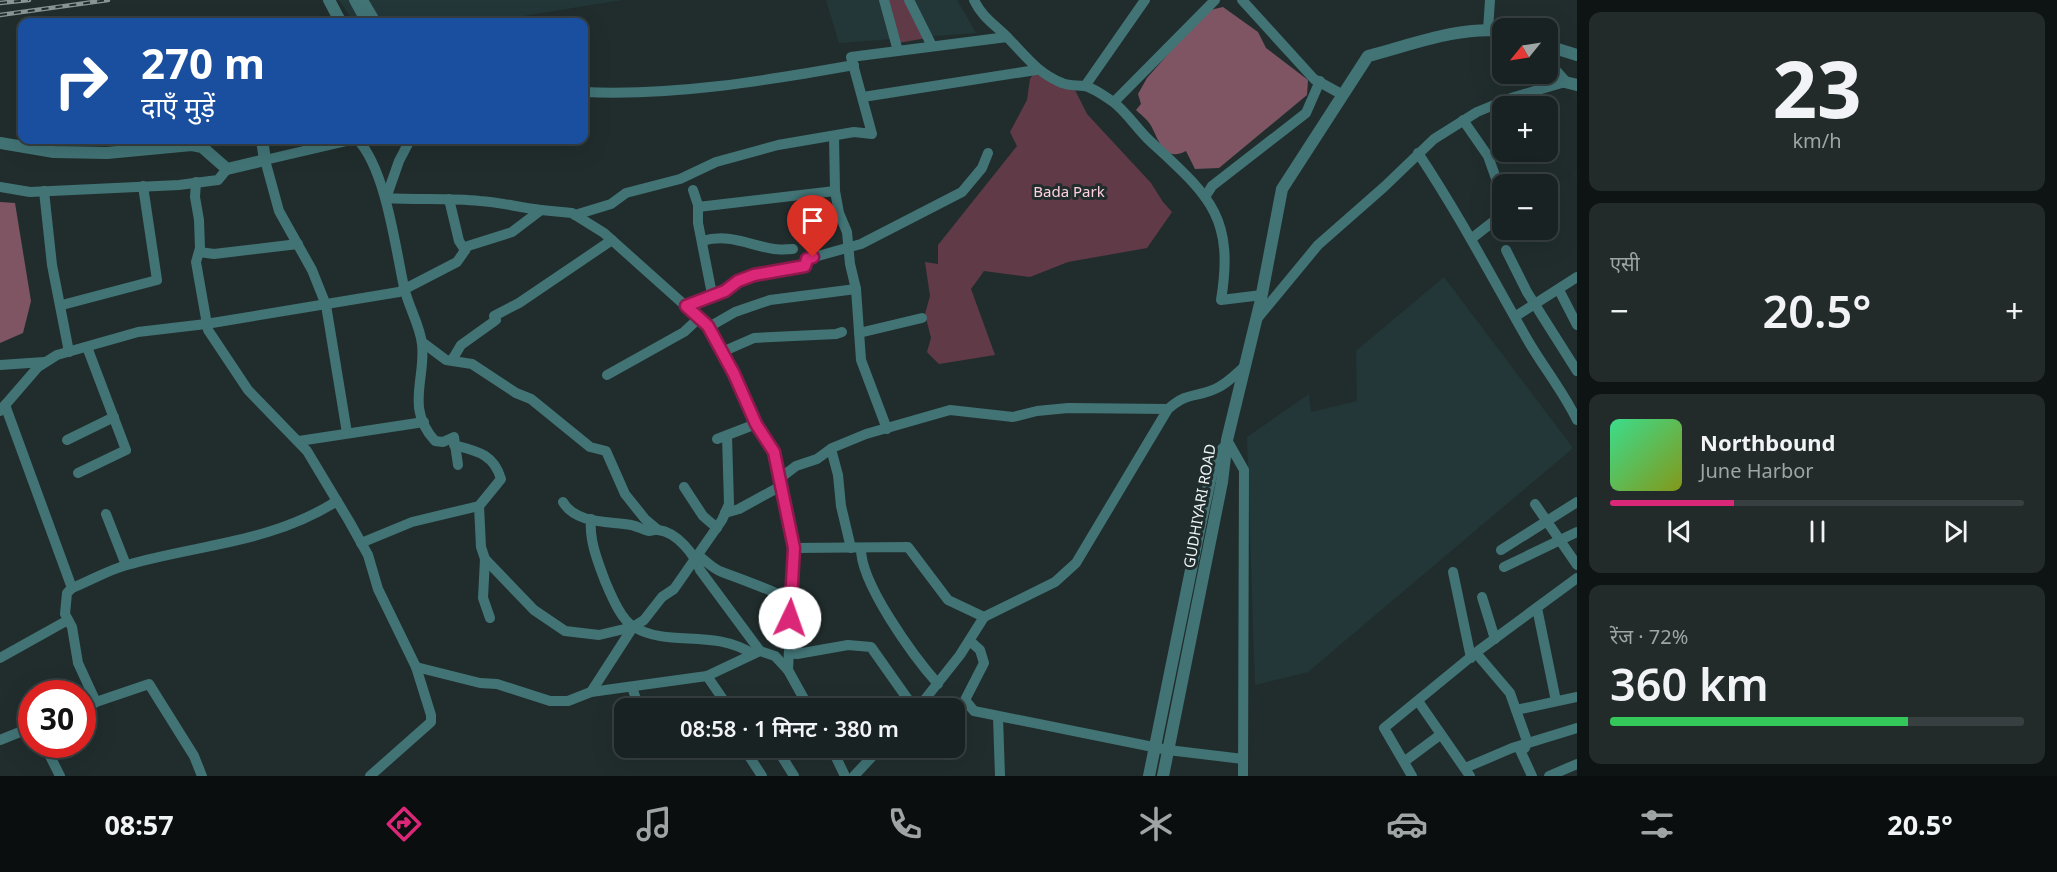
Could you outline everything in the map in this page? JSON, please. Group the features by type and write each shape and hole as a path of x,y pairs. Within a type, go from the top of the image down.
{"street":[{"path":"329,0 338,18"},
{"path":"354,0 364,18"},
{"path":"363,0 374,18"},
{"path":"884,0 898,51"},
{"path":"909,0 932,46"},
{"path":"974,0 981,15 1007,37 1036,70 1064,84 1085,86 1114,102 1142,133 1180,167 1205,197 1217,213 1224,244 1221,300 1262,295"},
{"path":"1085,86 1145,0"},
{"path":"1114,102 1215,0"},
{"path":"1242,0 1296,61 1320,81 1343,95"},
{"path":"1488,30 1490,0"},
{"name":"GUDHIYARI ROAD","path":"1149,776 1161,749 1222,482 1227,440 1262,295 1282,189 1368,56 1455,33 1492,30"},
{"path":"386,198 421,201 449,199 482,201 575,215 611,204 626,193 680,178 716,162 778,145 854,132 872,134 851,57 1007,37"},
{"path":"1558,49 1577,55"},
{"path":"588,93 676,92 692,87 739,85 854,65"},
{"path":"863,97 1036,70"},
{"path":"1558,72 1571,84"},
{"path":"1205,197 1212,186 1306,113 1320,81"},
{"path":"1256,321 1318,245 1384,187 1418,153 1463,120 1511,98 1571,84"},
{"path":"1463,120 1488,156 1494,174"},
{"path":"834,135 835,191 849,247 856,289 861,360 887,429"},
{"path":"0,143 54,152 107,153 192,144"},
{"path":"201,144 226,169"},
{"path":"263,144 279,211 298,244 326,305 347,433"},
{"path":"0,187 30,192 218,180 226,169 334,144"},
{"path":"361,144 371,160 386,198 404,289 422,342 418,398 424,422 435,441 443,442 454,437 458,465"},
{"path":"386,198 399,161 409,144"},
{"path":"686,306 712,294 725,291 738,281 754,275 805,266 807,259 861,244 962,192 982,168 988,153"},
{"path":"1418,153 1471,238 1526,336 1556,380 1577,420"},
{"path":"196,182 199,252 196,262 206,324 248,390 299,441 337,501 361,543 382,598 416,667 431,715 431,722 370,776"},
{"path":"62,305 157,280 143,186"},
{"path":"693,190 698,207 698,223 712,294"},
{"path":"44,191 52,265 62,305 69,352"},
{"path":"698,207 835,191"},
{"path":"449,199 459,242 465,250"},
{"path":"0,365 44,362 69,352 138,332 326,305 404,289 457,262 468,246 512,232 541,210"},
{"path":"575,215 612,240 709,327 756,424 774,452 794,548 788,670"},
{"path":"1471,238 1492,222"},
{"path":"702,242 717,238 733,239 777,249 794,249"},
{"path":"452,360 461,345 496,320 494,316 519,303 612,240"},
{"path":"199,252 214,254 298,244"},
{"path":"1506,250 1527,292 1577,371"},
{"path":"1516,316 1577,277"},
{"path":"709,327 735,312 770,300 856,289"},
{"path":"1559,290 1577,325"},
{"path":"607,375 684,332 699,318"},
{"path":"859,333 922,318"},
{"path":"722,352 754,338 842,332"},
{"path":"422,342 446,360 472,364 516,393 531,399 590,447 606,451 625,494 645,519 658,530 673,535 697,557 722,573 739,576 755,586 791,600"},
{"path":"78,473 126,452 87,347"},
{"path":"44,362 3,408 64,574 72,588"},
{"path":"925,698 970,641 984,617 1055,582 1076,563 1168,409 1190,394 1213,390 1226,383 1245,366"},
{"path":"725,513 739,509 780,483 796,466 817,459 831,449 950,410 1012,417 1037,411 1068,408 1168,409"},
{"path":"67,440 114,417"},
{"path":"299,441 424,422"},
{"path":"485,560 534,610 565,631 599,635 633,627 644,620 662,597 674,589 725,513 729,493 722,437 756,424"},
{"path":"1227,440 1244,470 1245,484 1243,776"},
{"path":"361,543 412,522 479,506 501,480 499,474 484,453 454,444"},
{"path":"831,449 838,475 841,506 870,582 917,661 938,684"},
{"path":"684,487 703,516 717,528"},
{"path":"86,680 78,663 72,627 64,614 67,593 72,588 126,565 262,536 315,515 337,501"},
{"path":"563,502 571,513 591,519 634,525 647,531 658,530"},
{"path":"1501,550 1577,502"},
{"path":"1535,504 1577,566"},
{"path":"479,506 481,547 485,560 483,598 490,618"},
{"path":"106,514 126,565"},
{"path":"591,519 595,552 610,594 633,627 657,635 715,638 775,656 788,670 800,698"},
{"path":"1504,567 1577,532"},
{"path":"794,548 908,547 948,600 984,617"},
{"path":"697,557 700,570 757,652"},
{"path":"1453,572 1473,655 1510,693 1526,744 1525,748 1520,750 1532,776"},
{"path":"1412,776 1384,728 1473,655 1575,579 1577,593"},
{"path":"1482,597 1495,639"},
{"path":"1538,608 1556,702"},
{"path":"0,658 68,620"},
{"path":"591,692 633,627"},
{"path":"970,641 980,650 984,663 965,700 974,711 1161,749 1243,759"},
{"path":"789,652 797,654 848,645 872,647 909,698"},
{"path":"416,667 480,683 497,684 550,701 568,701 591,692 707,676 757,652"},
{"path":"707,676 722,698"},
{"path":"96,702 149,684 194,756 202,776"},
{"path":"632,687 636,698"},
{"path":"1516,710 1577,697"},
{"path":"1418,701 1468,772 1526,744 1577,728"},
{"path":"998,717 1000,776"},
{"path":"0,740 18,733"},
{"path":"1405,761 1440,735"},
{"name":"GUDHIYARI ROAD","path":"1161,749 1162,776"},
{"path":"51,758 60,776"},
{"path":"750,758 762,776"},
{"path":"783,758 794,776"},
{"path":"836,758 845,776"},
{"path":"854,776 871,758"},
{"path":"1550,776 1577,764"}],"shaded area":[{"path":"339,0 622,0 512,18 351,18"},
{"path":"826,0 957,0 976,33 839,43"},
{"path":"1223,7 1258,32 1266,48 1308,80 1307,95 1219,168 1195,169 1186,151 1172,154 1163,148 1149,122 1136,110 1141,104 1138,94 1147,78 1206,11"},
{"path":"0,202 15,203 31,301 23,333 0,343"},
{"path":"1444,277 1573,448 1308,672 1255,685 1247,437 1309,394 1311,412 1357,401 1356,351"}],"green space":[{"path":"886,0 904,0 927,38 898,43"},
{"name":"Bada Park","path":"1036,70 1075,90 1087,114 1151,183 1172,212 1147,248 1068,262 1030,277 984,271 971,289 995,355 939,364 927,352 931,338 925,314 930,296 925,262 938,264 938,245 1017,146 1010,132 1027,100 1030,79"}],"railway":[{"path":"0,3 29,0"},
{"path":"0,15 108,0"}],"route":[{"path":"790,618 794,548 774,452 756,424 734,374 708,326 686,306 693,301 725,291 738,281 754,275 805,266 807,259 813,257"}]}
